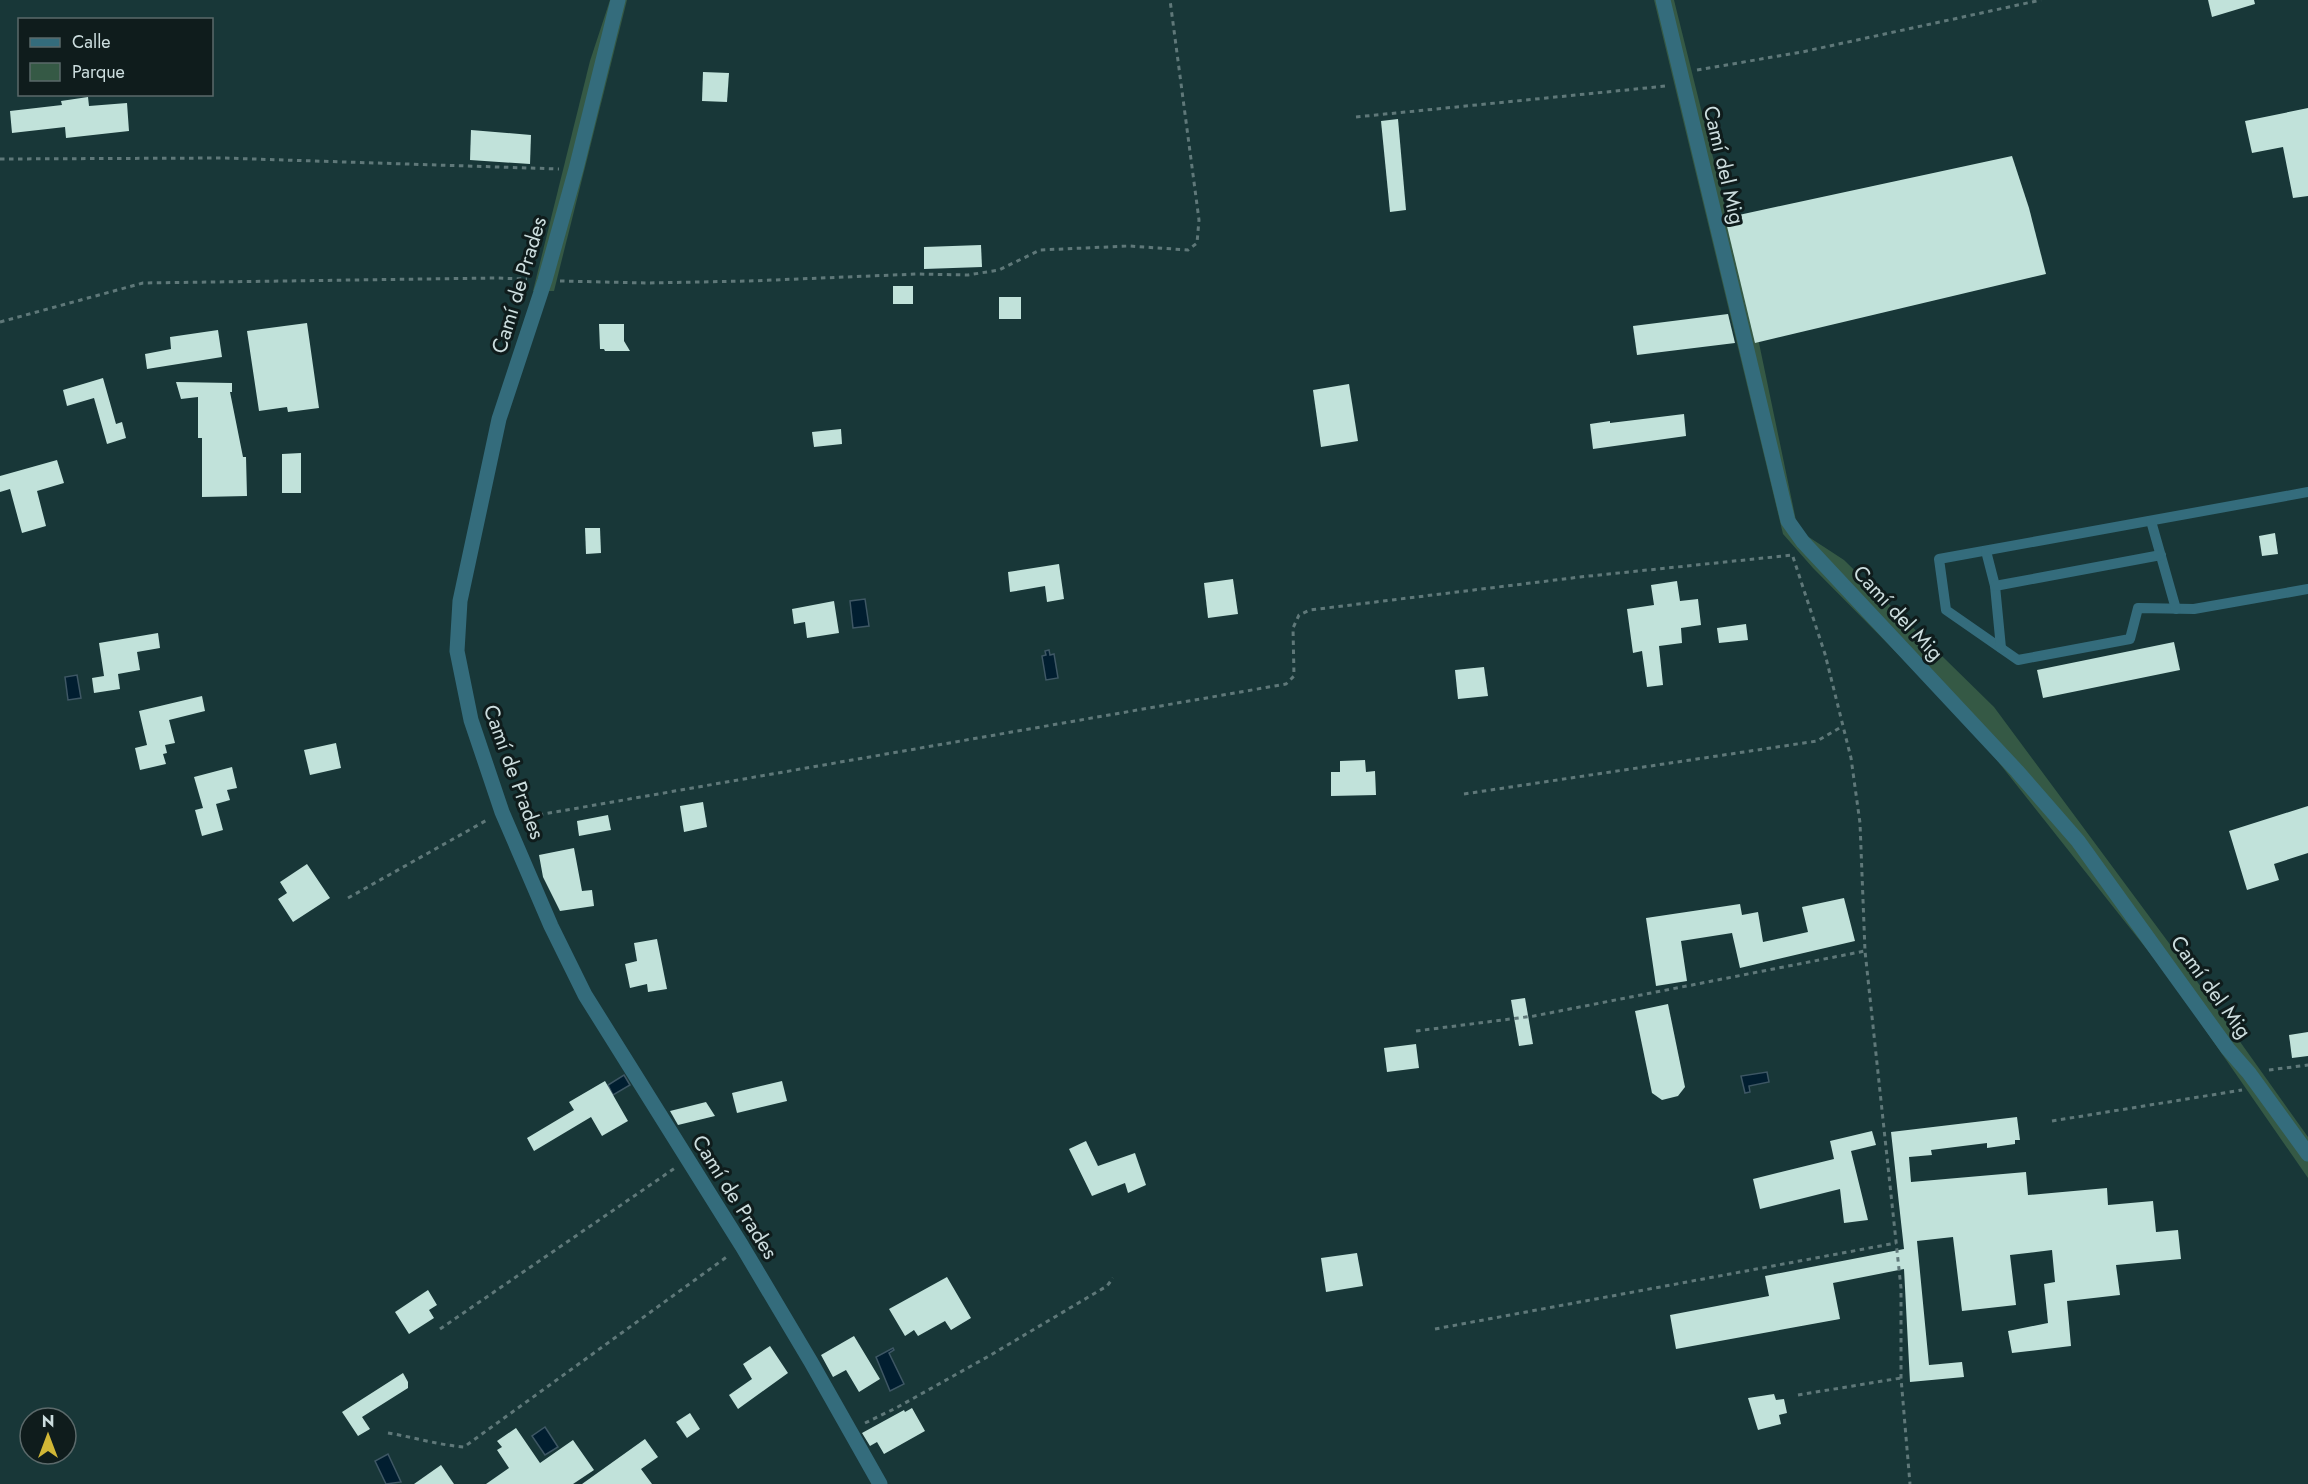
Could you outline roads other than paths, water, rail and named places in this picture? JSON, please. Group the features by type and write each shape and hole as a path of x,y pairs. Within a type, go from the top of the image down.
{"street":[{"name":"Camí de Prades","path":"618,0 576,169 545,280 499,419 460,601 457,651 471,720 505,816 551,926 585,995 742,1246 880,1484"},
{"name":"Camí del Mig","path":"1663,0 1788,521 1803,542 2017,771 2078,841 2308,1154"}],"lane":[{"path":"2308,492 1940,559 1946,609 2018,660 2130,639 2138,608 2194,609 2308,589"},
{"path":"2151,521 2176,609"},
{"path":"1986,551 1995,586 2001,648"},
{"path":"1995,586 2161,555"}],"water":[{"path":"865,599 869,626 853,628 850,601"},
{"path":"1049,650 1050,655 1054,654 1058,678 1046,680 1042,656 1046,655 1045,651"},
{"path":"77,675 81,698 68,700 65,677"},
{"path":"1767,1072 1769,1082 1749,1086 1750,1092 1745,1093 1741,1076"},
{"path":"624,1075 630,1085 613,1095 608,1085"},
{"path":"893,1348 894,1350 889,1353 904,1384 890,1391 876,1357"},
{"path":"545,1427 558,1447 545,1455 532,1436"},
{"path":"388,1454 401,1482 386,1484 375,1461"}]}
